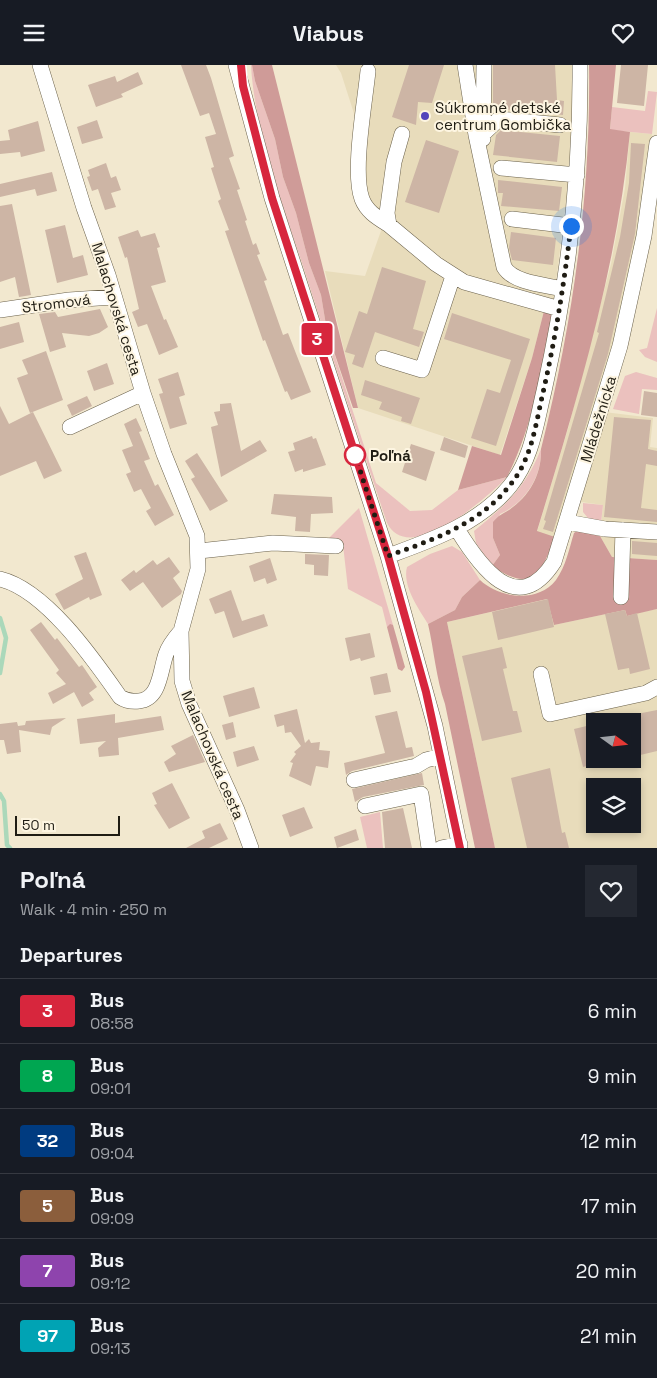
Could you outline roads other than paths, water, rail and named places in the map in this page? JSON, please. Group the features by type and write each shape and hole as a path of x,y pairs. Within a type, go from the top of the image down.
{"street":[{"name":"Malachovská cesta","path":"40,65 142,393 164,454 195,529 199,551 198,569 182,631 182,681 189,704 237,810 250,848"},
{"path":"236,65 272,198 388,556 442,756 460,846 441,848"},
{"path":"241,65 243,86"},
{"path":"465,65 480,134"},
{"path":"484,65 480,134 481,153 501,259 506,271 517,278 563,289"},
{"path":"388,556 457,529 503,493 525,463 551,357 563,289 580,139 580,65"},
{"path":"368,71 358,174 362,199 372,214 389,225 453,276 474,286 560,309"},
{"path":"480,134 499,119 560,125"},
{"path":"389,225 387,213 394,162 402,134"},
{"name":"Mládežnícka","path":"457,529 487,572 498,581 509,586 524,587 545,576 554,561 616,359 634,289 657,143"},
{"path":"500,168 577,175"},
{"path":"512,219 571,226"},
{"path":"382,358 422,370 453,276"},
{"name":"Stromová","path":"0,310 69,300 113,297"},
{"path":"70,427 142,393"},
{"path":"567,522 604,529 657,532"},
{"path":"621,597 623,530"},
{"path":"199,551 273,543 336,546"},
{"name":"Malachovská cesta","path":"0,579 14,584 38,599 90,655 120,697 126,701 143,701 155,691 167,652 182,631"},
{"path":"541,674 550,714 646,693 657,687"},
{"path":"354,780 416,766 426,760 442,756"},
{"path":"365,806 421,794 429,848"}],"waterway":[{"path":"0,618 6,638 0,673"},
{"path":"0,794 4,801 7,845 10,848"}],"place":[{"name":"Súkromné detské centrum Gombička","path":"425,116"},
{"name":"Poľná","path":"355,455"}]}
